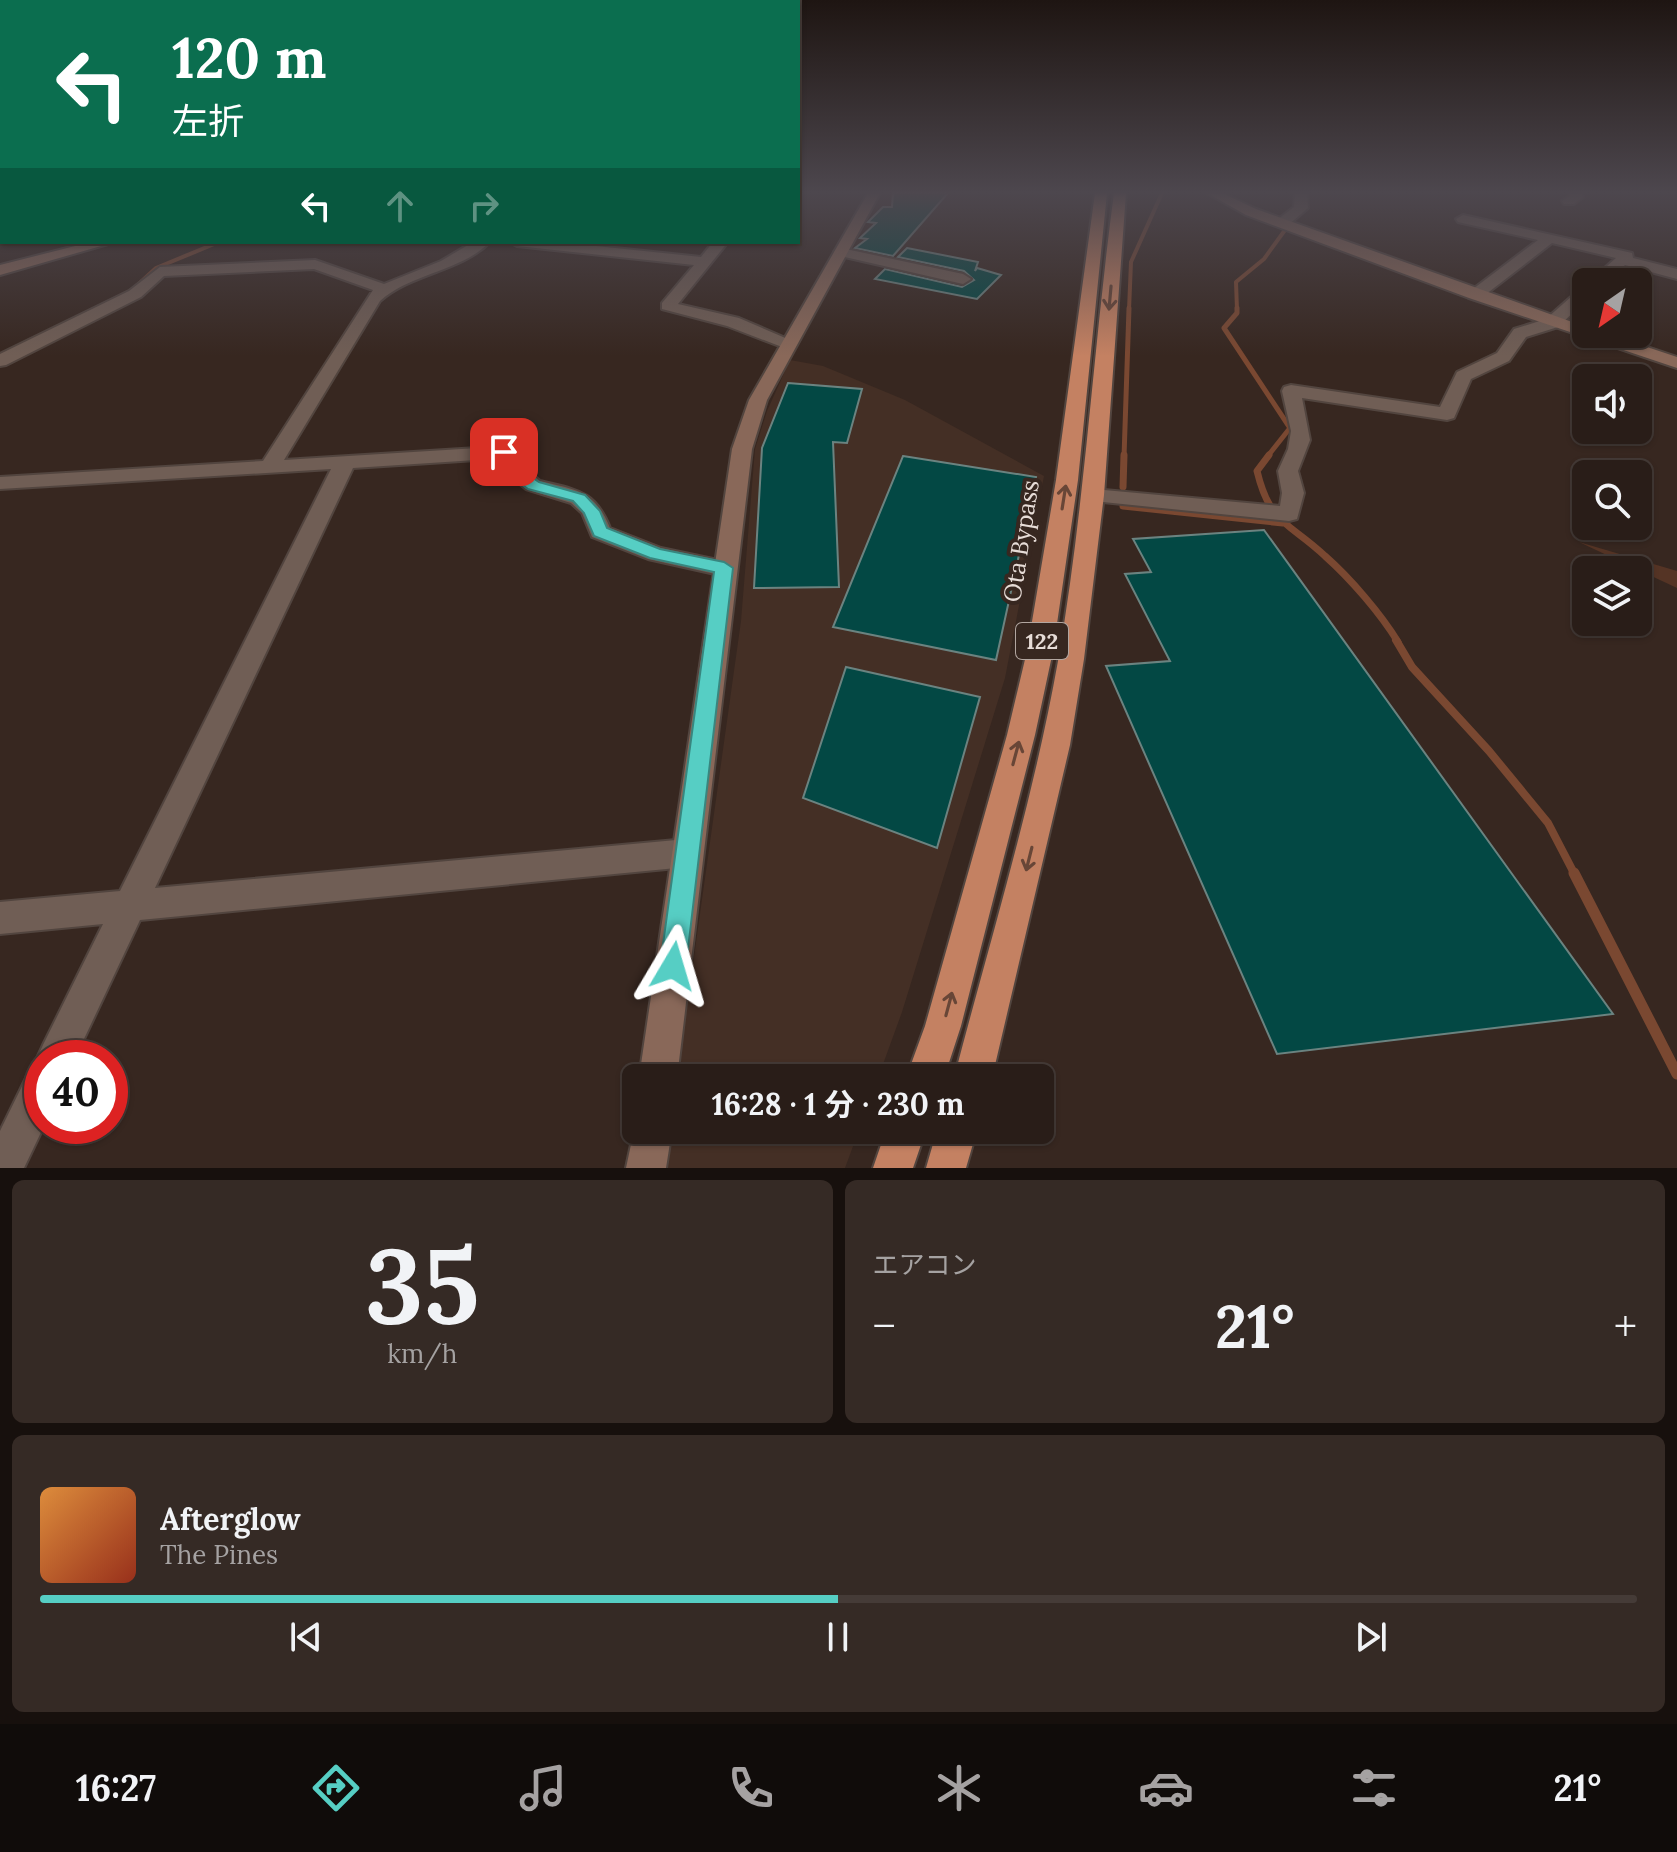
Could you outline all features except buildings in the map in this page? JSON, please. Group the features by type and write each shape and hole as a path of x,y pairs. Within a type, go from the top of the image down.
{"highway":[{"name":"Ota Bypass","path":"930,1064 1021,735 1040,651 1067,480 1095,248"},
{"name":"122","path":"976,1064 1056,745 1093,495 1115,248"},
{"path":"893,1168 901,1144"},
{"path":"946,1168 953,1144"}],"street":[{"path":"0,270 87,248"},
{"path":"270,466 374,298 384,289 446,264 474,248"},
{"path":"581,248 707,262"},
{"path":"717,248 668,306 733,322 788,343"},
{"path":"660,1064 742,449 758,400 844,248"},
{"path":"1348,248 1552,323 1677,363"},
{"path":"1475,295 1538,248"},
{"path":"1588,248 1627,256 1613,268"},
{"path":"841,252 963,279"},
{"path":"1622,260 1677,274"},
{"path":"0,361 135,294 160,272 315,264 384,289"},
{"path":"1093,495 1289,514 1293,493 1288,471 1300,449 1303,430 1291,391 1447,414 1463,376 1503,357 1520,333 1552,323 1572,305"},
{"path":"0,483 510,452 516,455 525,479 533,485 579,498 592,511 600,532 656,554 724,568"},
{"path":"65,1040 345,462"},
{"path":"0,918 687,853"},
{"path":"3,1168 24,1125"},
{"path":"646,1168 650,1144"}],"shaded area":[{"path":"790,360 823,366 905,400 1044,476 1005,678 883,1064 679,1064 741,621 755,449 767,411"},
{"path":"1579,542 1626,556 1609,556"},
{"path":"1652,564 1677,571 1677,588 1652,576"},
{"path":"668,1144 854,1144 845,1168 665,1168"}],"waterway":[{"path":"116,298 132,290 156,268 206,248"},
{"path":"1129,310 1131,262 1138,248"},
{"path":"1237,310 1236,282 1264,259 1272,248"},
{"path":"1124,457 1129,308"},
{"path":"1237,310 1224,328 1290,428 1267,457"},
{"path":"1123,487 1124,455"},
{"path":"1269,455 1257,471 1262,489 1275,513 1345,575 1398,642"},
{"path":"1123,506 1283,523"},
{"path":"1396,640 1412,667 1489,751 1548,823 1575,875"},
{"path":"1574,873 1677,1074"}],"route":[{"path":"504,452 516,455 525,479 533,485 579,498 592,511 600,532 656,554 724,568 673,966"}]}
